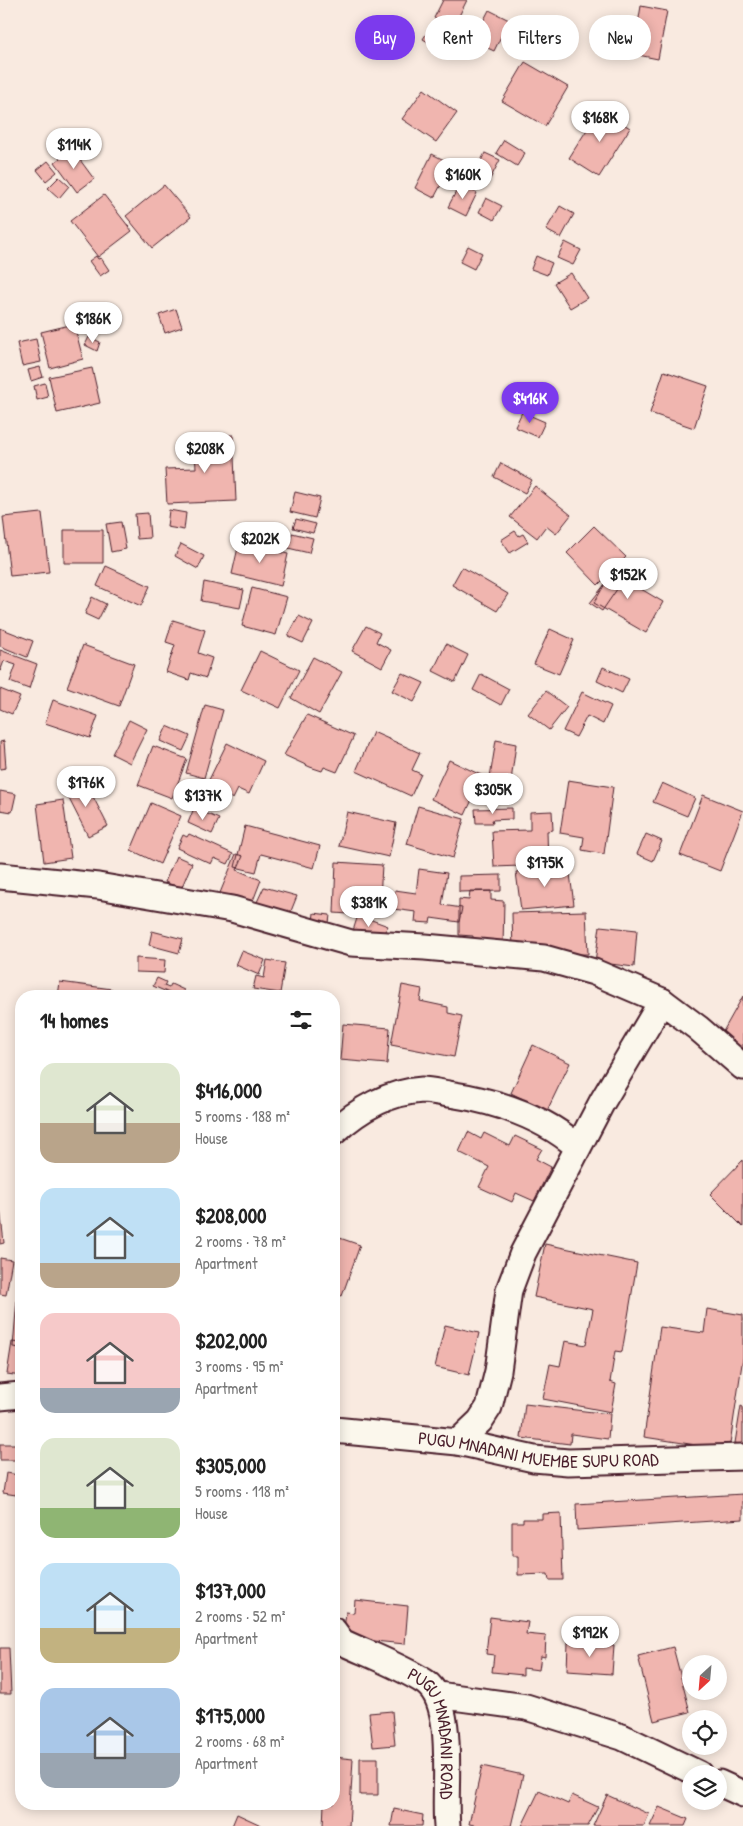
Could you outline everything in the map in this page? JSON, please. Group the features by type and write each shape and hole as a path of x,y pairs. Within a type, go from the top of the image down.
{"street":[{"path":"0,876 98,886 232,909 351,943 425,947 544,958 594,972 662,1001 698,1028 743,1067"},
{"path":"458,1442 480,1421 489,1407 498,1371 509,1290 535,1227 602,1102 662,1001"},
{"path":"340,1126 350,1117 386,1098 423,1090 479,1098 519,1111 560,1132 578,1147"},
{"path":"0,1396 15,1395"},
{"name":"PUGU MNADANI MUEMBE SUPU ROAD","path":"340,1431 458,1442 534,1460 568,1462 743,1456"},
{"name":"PUGU MNADANI ROAD","path":"340,1639 342,1642 426,1683 438,1695 446,1722 447,1826"},
{"path":"438,1695 526,1707 622,1737 682,1766"},
{"path":"727,1787 743,1794"}],"building":[{"path":"443,0 467,0 460,15 436,15"},
{"path":"641,6 667,11 658,59 651,58 651,15 640,15"},
{"path":"489,10 501,16 501,37 494,51 491,50 491,15 486,15"},
{"path":"525,62 568,87 545,126 502,101"},
{"path":"424,89 457,113 436,142 402,119"},
{"path":"600,109 630,128 599,177 569,158"},
{"path":"504,140 525,153 517,166 496,153"},
{"path":"72,149 94,179 77,192 55,162"},
{"path":"485,153 500,160 490,179 475,172"},
{"path":"432,154 452,164 434,198 415,188"},
{"path":"48,161 57,172 46,181 37,170"},
{"path":"59,177 69,186 59,198 48,188"},
{"path":"460,184 477,193 466,216 448,207"},
{"path":"164,185 191,217 152,248 126,216"},
{"path":"104,195 132,231 98,257 70,221"},
{"path":"486,198 502,206 494,220 479,212"},
{"path":"560,206 574,214 561,238 546,230"},
{"path":"565,242 581,250 573,265 557,258"},
{"path":"468,246 482,253 474,269 460,262"},
{"path":"96,256 98,259 101,258 109,270 100,276 89,261"},
{"path":"536,256 552,263 547,275 531,269"},
{"path":"571,273 587,298 570,308 554,283"},
{"path":"176,309 182,327 165,333 159,315"},
{"path":"74,324 83,359 50,368 41,332"},
{"path":"89,337 100,342 97,351 85,345"},
{"path":"36,339 41,362 22,366 17,343"},
{"path":"40,367 43,377 31,381 28,370"},
{"path":"92,368 100,403 57,413 49,377"},
{"path":"664,371 708,386 694,428 650,413"},
{"path":"45,383 48,397 37,400 34,386"},
{"path":"522,412 545,422 538,437 515,427"},
{"path":"233,435 236,501 167,504 165,469 196,468 194,436"},
{"path":"501,463 532,480 525,493 494,477"},
{"path":"535,486 571,515 556,534 546,526 537,538 510,517"},
{"path":"295,492 320,498 315,518 290,512"},
{"path":"169,510 186,513 184,530 167,527"},
{"path":"42,513 49,572 10,576 3,517"},
{"path":"148,513 150,538 137,539 135,514"},
{"path":"296,519 316,524 313,533 293,528"},
{"path":"121,522 126,549 111,552 106,524"},
{"path":"594,526 626,557 598,585 567,553"},
{"path":"64,530 103,530 103,563 64,563"},
{"path":"515,531 519,536 523,534 528,542 510,553 501,540"},
{"path":"292,533 313,538 309,553 288,548"},
{"path":"239,543 288,554 281,586 232,574"},
{"path":"181,544 204,556 198,569 175,556"},
{"path":"632,560 638,569 628,577 621,568"},
{"path":"617,563 630,571 626,580 663,602 646,633 594,603"},
{"path":"106,566 150,586 141,606 97,586"},
{"path":"462,567 508,594 497,611 452,585"},
{"path":"617,569 624,579 602,611 590,603"},
{"path":"204,582 244,590 240,608 201,601"},
{"path":"252,588 287,597 276,635 242,626"},
{"path":"92,597 106,604 98,620 85,614"},
{"path":"299,616 313,623 303,643 288,636"},
{"path":"173,620 205,630 198,653 212,658 206,678 191,673 189,680 166,672 175,645 166,642"},
{"path":"366,626 380,633 376,642 391,650 382,667 352,651"},
{"path":"0,628 33,641 27,657 0,646"},
{"path":"550,629 574,640 559,674 534,664"},
{"path":"446,644 468,655 455,682 433,671"},
{"path":"83,645 134,664 119,706 67,687"},
{"path":"0,650 37,664 29,689 10,682 16,665 4,661 0,672"},
{"path":"260,651 299,670 280,708 241,690"},
{"path":"313,657 342,672 319,714 291,698"},
{"path":"603,667 629,679 622,693 597,681"},
{"path":"402,673 424,683 414,702 392,691"},
{"path":"481,674 509,689 501,705 473,690"},
{"path":"0,689 20,697 12,714 0,709"},
{"path":"546,691 567,707 549,730 528,714"},
{"path":"582,692 611,706 603,724 587,716 576,737 563,731"},
{"path":"53,700 98,716 90,738 45,723"},
{"path":"205,705 223,710 204,778 186,773"},
{"path":"307,715 354,736 337,772 324,767 322,771 284,755"},
{"path":"129,720 147,729 130,763 112,754"},
{"path":"167,726 190,736 183,751 160,741"},
{"path":"373,732 420,753 412,770 421,774 411,796 356,771"},
{"path":"496,740 516,744 511,781 490,777"},
{"path":"4,741 6,768 0,769 0,742"},
{"path":"227,743 264,761 249,794 238,789 233,799 206,786"},
{"path":"153,746 187,759 172,798 138,785"},
{"path":"449,760 483,776 465,815 431,799"},
{"path":"84,779 108,826 88,836 64,789"},
{"path":"568,780 613,787 604,854 582,850 584,837 560,833"},
{"path":"662,783 695,798 687,816 653,802"},
{"path":"0,791 16,794 12,812 0,810"},
{"path":"703,795 743,811 720,871 680,855"},
{"path":"63,800 71,858 44,862 37,804"},
{"path":"151,803 181,816 160,864 131,850"},
{"path":"418,806 464,819 453,858 407,844"},
{"path":"194,808 219,819 212,834 188,823"},
{"path":"512,808 512,819 492,820 493,823 476,823 475,809"},
{"path":"552,811 553,830 547,831 548,865 494,867 492,831 530,830 530,812"},
{"path":"347,812 396,823 389,857 339,846"},
{"path":"245,826 320,846 314,868 261,854 256,872 235,867"},
{"path":"189,834 233,854 228,864 214,858 211,864 177,848 183,835 187,837"},
{"path":"646,834 662,841 653,861 637,854"},
{"path":"236,854 243,856 237,870 261,880 251,906 220,893"},
{"path":"176,856 192,863 181,889 165,882"},
{"path":"336,862 382,865 379,916 334,913"},
{"path":"569,866 574,905 521,910 516,872"},
{"path":"419,869 447,873 442,905 462,908 459,922 431,918 430,923 415,922 416,912 393,909 395,890 416,893"},
{"path":"501,875 501,891 459,892 459,876"},
{"path":"264,887 297,896 289,916 257,902"},
{"path":"470,891 491,891 491,900 504,901 503,946 472,945 473,936 459,935 459,899 469,900"},
{"path":"586,911 588,954 547,955 547,945 533,945 513,953 512,913"},
{"path":"314,913 330,915 328,931 312,929"},
{"path":"358,915 388,926 381,938 352,934"},
{"path":"600,926 637,930 634,967 595,962"},
{"path":"152,931 183,939 179,953 149,945"},
{"path":"242,951 265,960 259,975 236,965"},
{"path":"136,958 165,960 164,973 136,972"},
{"path":"267,960 285,963 280,990 253,989 256,976 264,978"},
{"path":"157,978 166,982 164,986 169,988 171,984 184,990 162,990 153,986"},
{"path":"60,982 112,989 112,990 59,990"},
{"path":"402,985 422,989 420,1001 448,1007 448,1013 462,1016 454,1057 391,1045"},
{"path":"743,996 743,1050 720,1037"},
{"path":"343,1024 390,1028 387,1064 340,1060"},
{"path":"533,1045 570,1063 544,1117 520,1105 523,1099 511,1093"},
{"path":"468,1132 481,1139 484,1133 510,1146 515,1136 542,1149 536,1159 551,1167 534,1201 516,1193 512,1202 479,1187 489,1167 459,1152"},
{"path":"743,1160 743,1227 710,1194"},
{"path":"0,1208 4,1243 0,1244"},
{"path":"340,1238 360,1245 342,1296 340,1295"},
{"path":"545,1244 637,1263 622,1352 615,1351 610,1382 616,1384 611,1412 543,1399 550,1364 560,1366 565,1341 586,1345 593,1309 534,1297"},
{"path":"0,1258 12,1260 6,1295 0,1294"},
{"path":"707,1309 743,1315 743,1357 729,1450 644,1437 660,1327 704,1333"},
{"path":"15,1323 15,1347 13,1347"},
{"path":"445,1325 479,1333 469,1375 435,1367"},
{"path":"12,1342 15,1342 15,1375 7,1374"},
{"path":"525,1404 610,1414 608,1439 571,1434 570,1444 521,1438"},
{"path":"741,1406 743,1407 743,1445 735,1443"},
{"path":"0,1444 15,1444 15,1460 0,1460"},
{"path":"6,1473 15,1474 15,1495 3,1493"},
{"path":"743,1494 743,1519 577,1530 576,1504"},
{"path":"561,1513 563,1580 549,1580 548,1574 518,1575 518,1556 512,1556 512,1522 523,1522 523,1519 542,1519 542,1514"},
{"path":"355,1600 408,1606 405,1644 343,1638 346,1612 354,1613"},
{"path":"490,1617 528,1622 526,1634 546,1636 545,1657 541,1656 539,1670 523,1668 523,1675 492,1672 494,1655 486,1654"},
{"path":"568,1642 614,1645 612,1674 567,1671"},
{"path":"673,1647 682,1681 682,1700 687,1700 689,1710 682,1710 682,1714 654,1721 638,1656"},
{"path":"0,1648 9,1648 11,1694 0,1694"},
{"path":"392,1711 395,1745 373,1747 369,1713"},
{"path":"340,1758 353,1759 349,1826 323,1826 324,1810 340,1810"},
{"path":"360,1758 378,1758 378,1795 360,1795"},
{"path":"482,1766 523,1775 511,1826 469,1824"},
{"path":"539,1791 568,1804 572,1795 598,1807 588,1826 522,1826"},
{"path":"607,1795 649,1814 644,1826 593,1826"},
{"path":"659,1807 688,1819 685,1826 650,1826"},
{"path":"394,1809 423,1815 422,1826 391,1826"},
{"path":"237,1814 263,1826 232,1826"}]}
